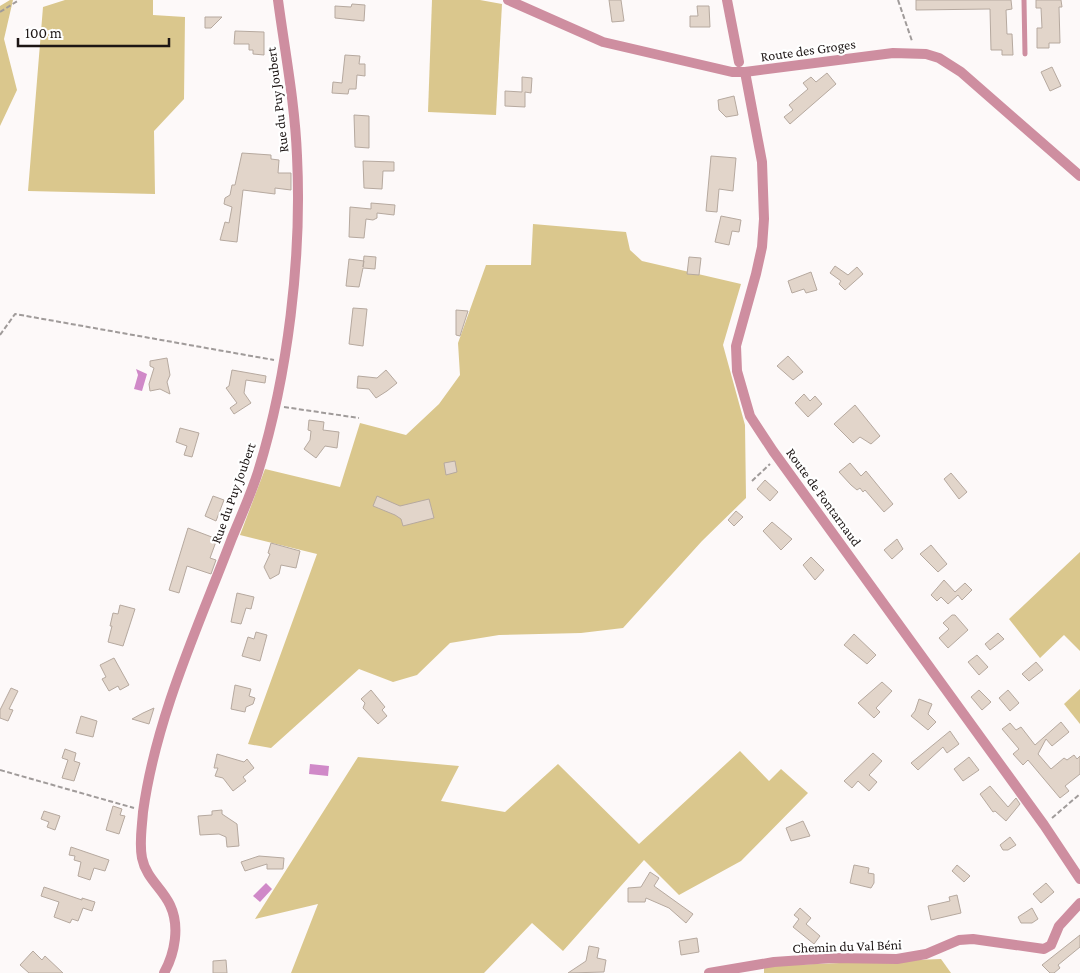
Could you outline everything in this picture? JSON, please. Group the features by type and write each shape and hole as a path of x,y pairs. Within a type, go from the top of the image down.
{"street":[{"name":"Rue du Puy Joubert","path":"164,973 174,948 176,924 170,904 148,876 142,858 144,810 156,748 176,682 257,473 284,362 293,280 298,192 297,153 278,0"},
{"path":"727,0 738,62"},
{"name":"Route des Groges","path":"512,1 603,42 718,70 745,72 893,53 926,54 939,58 961,72 1080,176"},
{"name":"Route de Fontarnaud","path":"745,72 762,162 764,219 762,247 736,346 737,372 750,416 777,457 1044,825 1080,880"},
{"name":"Chemin du Val Béni","path":"709,973 784,962 832,958 897,959 926,954 960,940 973,939 1044,949 1051,946 1059,926 1080,903"}],"lane":[{"path":"1024,0 1025,54"}],"path":[{"path":"0,12 19,0"},
{"path":"898,0 912,41"},
{"path":"0,335 15,314 284,362"},
{"path":"274,406 359,418"},
{"path":"752,482 777,457"},
{"path":"0,770 144,810"},
{"path":"1044,825 1080,794"}],"shaded area":[{"path":"13,0 4,39 17,90 0,126 0,6"},
{"path":"65,0 153,0 153,15 185,17 184,99 154,131 155,194 28,191 43,7"},
{"path":"432,0 480,0 502,4 496,115 428,112"},
{"path":"533,224 626,232 630,250 642,261 741,284 723,345 745,425 746,498 702,541 623,628 581,633 499,635 450,643 417,675 393,682 359,669 271,748 248,744 317,554 240,535 265,469 340,487 360,423 406,435 439,404 460,375 458,343 486,265 531,265"},
{"path":"136,369 147,374 142,391 134,389 138,375"},
{"path":"1080,552 1080,651 1064,635 1040,658 1009,619"},
{"path":"1080,689 1080,724 1064,704"},
{"path":"740,751 769,781 781,769 808,793 741,861 679,895 644,860 563,951 532,923 484,973 291,973 318,904 255,919 358,757 459,766 441,801 505,812 558,764 639,844"},
{"path":"310,764 329,766 328,776 309,774"},
{"path":"266,883 272,889 260,902 253,896"},
{"path":"941,959 951,973 764,973 764,966"}],"building":[{"path":"609,0 621,0 624,21 612,22"},
{"path":"916,0 1011,0 1012,9 1006,10 1007,34 1012,34 1013,55 1002,55 1002,50 991,50 990,9 916,10"},
{"path":"1036,0 1061,0 1062,7 1059,7 1060,43 1049,43 1049,48 1037,48 1037,28 1042,28 1041,8 1036,8"},
{"path":"352,4 365,5 364,21 335,18 335,6 351,7"},
{"path":"697,6 709,6 710,27 690,27 690,16 698,16"},
{"path":"205,17 222,17 211,28 205,28"},
{"path":"235,31 264,32 264,55 253,54 253,50 249,50 249,44 234,44"},
{"path":"345,55 360,56 359,64 365,64 365,76 357,75 356,89 349,89 348,94 332,93 333,82 342,83"},
{"path":"1052,67 1061,86 1050,91 1041,72"},
{"path":"827,73 836,84 790,124 784,117 793,110 789,105 808,89 803,83 811,77 816,82"},
{"path":"522,77 532,78 531,93 525,92 525,107 505,106 505,91 522,92"},
{"path":"734,96 738,115 726,117 719,110 718,100"},
{"path":"354,115 369,116 369,148 355,147"},
{"path":"242,153 271,155 271,159 279,160 278,173 291,173 291,190 275,188 275,194 243,190 237,242 220,240 225,222 229,223 232,207 224,204 225,198 230,195 232,185 235,185"},
{"path":"711,156 736,158 733,191 719,189 717,212 706,211"},
{"path":"363,161 394,162 394,171 383,171 382,189 364,188"},
{"path":"371,203 395,205 394,215 377,213 377,218 373,220 366,219 364,238 349,237 350,207 371,209"},
{"path":"721,216 741,220 739,232 732,231 729,245 715,242"},
{"path":"364,256 376,257 375,269 363,268 359,287 346,286 349,259 364,261"},
{"path":"689,257 701,258 699,275 687,274"},
{"path":"835,266 848,275 857,267 863,274 845,290 839,284 841,281 830,273"},
{"path":"811,272 817,290 806,293 804,289 792,293 788,281"},
{"path":"353,308 367,309 363,346 349,344"},
{"path":"456,310 468,311 460,336 456,335"},
{"path":"788,356 803,372 793,380 777,366"},
{"path":"167,358 170,375 167,382 170,394 160,389 150,391 149,384 154,368 150,366 150,361"},
{"path":"232,370 266,376 265,383 246,380 244,393 251,403 234,414 230,408 237,403 226,388 229,386"},
{"path":"386,370 397,383 376,398 369,389 357,388 358,376 377,378"},
{"path":"804,394 810,401 815,396 822,404 808,417 795,403"},
{"path":"855,405 880,436 871,444 860,437 853,443 834,424"},
{"path":"309,420 324,422 323,430 339,432 337,448 325,446 316,458 304,449 310,440"},
{"path":"180,428 199,433 192,457 184,455 187,446 176,442"},
{"path":"455,461 457,472 446,475 444,463"},
{"path":"850,463 861,476 866,471 893,504 884,512 865,490 863,492 860,488 857,490 839,472"},
{"path":"951,473 967,492 959,499 944,479"},
{"path":"765,480 778,492 770,501 757,489"},
{"path":"213,496 224,500 216,521 205,516"},
{"path":"377,496 400,506 429,499 434,518 403,526 401,519 395,515 373,506"},
{"path":"736,511 743,517 734,526 728,520"},
{"path":"772,522 792,539 781,550 763,531"},
{"path":"188,528 217,539 210,558 216,560 211,574 187,566 179,593 169,590"},
{"path":"897,539 903,549 892,559 884,550"},
{"path":"271,543 300,551 296,568 281,565 279,574 270,579 264,567 270,554 268,553"},
{"path":"931,545 947,564 938,572 920,554"},
{"path":"811,557 824,570 815,580 803,565"},
{"path":"944,580 955,592 965,583 972,590 962,600 958,595 948,604 941,597 937,601 931,595"},
{"path":"237,593 254,597 251,609 246,608 241,624 231,622"},
{"path":"120,605 135,609 123,646 108,642 113,613 118,614"},
{"path":"952,615 955,615 968,630 948,648 939,638 949,629 943,623"},
{"path":"256,632 267,635 260,661 242,656 248,637 254,639"},
{"path":"998,633 1004,639 990,650 985,644"},
{"path":"854,634 876,655 867,664 844,645"},
{"path":"977,655 988,667 979,675 968,662"},
{"path":"114,658 129,685 120,690 118,686 109,691 102,679 106,677 100,665"},
{"path":"1036,662 1043,670 1029,681 1022,674"},
{"path":"882,682 892,691 876,708 880,712 874,718 858,703"},
{"path":"235,685 251,689 249,696 255,698 253,704 246,707 245,712 231,709"},
{"path":"11,688 18,691 9,709 13,710 8,721 0,718 0,710"},
{"path":"371,690 385,707 382,710 387,716 378,724 363,708 365,703 361,699"},
{"path":"979,690 991,702 982,710 971,697"},
{"path":"1008,690 1019,703 1010,711 999,698"},
{"path":"919,699 932,704 928,714 936,722 928,730 911,716"},
{"path":"154,708 149,724 132,719 143,713"},
{"path":"81,716 97,721 93,737 76,733"},
{"path":"1061,722 1069,732 1052,746 1046,739 1038,754 1051,769 1064,758 1067,760 1074,755 1077,759 1080,756 1080,774 1065,786 1069,791 1060,798 1028,760 1023,765 1013,754 1019,749 1002,729 1010,723 1016,730 1021,727 1035,745"},
{"path":"950,731 959,744 947,753 943,747 918,770 911,763"},
{"path":"65,749 76,753 74,761 80,763 74,781 62,778 68,760 62,758"},
{"path":"873,753 882,761 869,775 877,782 869,791 858,781 852,788 844,781"},
{"path":"217,754 244,762 247,759 254,768 243,777 246,781 233,791 223,778 215,776 218,768 214,768"},
{"path":"969,757 979,770 963,781 954,769"},
{"path":"990,786 1008,807 1016,798 1020,804 1006,821 995,811 993,812 980,794"},
{"path":"113,806 122,809 120,815 125,816 119,834 106,830"},
{"path":"222,810 222,814 237,824 239,846 227,847 226,837 219,834 200,835 198,816 212,815 212,811"},
{"path":"44,811 60,816 55,830 47,827 49,822 41,819"},
{"path":"803,821 810,836 791,841 786,828"},
{"path":"1010,837 1016,845 1008,850 1003,850 1000,845"},
{"path":"71,847 109,860 105,871 94,868 90,880 78,876 81,862 74,860 75,856 69,855"},
{"path":"259,856 284,858 283,869 267,869 267,864 245,871 241,862"},
{"path":"854,865 869,868 868,873 874,874 874,883 871,888 850,883"},
{"path":"957,865 970,876 964,882 952,871"},
{"path":"650,872 659,878 654,886 693,914 686,923 669,908 646,898 645,902 628,902 628,888 641,887"},
{"path":"1046,883 1054,892 1041,903 1033,894"},
{"path":"44,887 82,900 82,898 95,902 92,911 83,908 78,921 72,919 70,923 54,917 59,902 41,896"},
{"path":"957,895 961,913 931,920 928,906 950,901 949,897"},
{"path":"800,908 811,918 806,924 820,936 814,944 793,927 799,919 794,915"},
{"path":"1032,908 1038,919 1032,923 1021,923 1018,917"},
{"path":"1080,935 1080,947 1058,965 1060,968 1054,973 1050,973 1042,965"},
{"path":"697,938 699,952 681,955 679,941"},
{"path":"589,946 599,948 597,958 606,960 604,972 568,973 586,961"},
{"path":"33,951 42,960 45,956 63,973 29,973 20,965"},
{"path":"226,960 227,973 213,973 213,961"}]}
